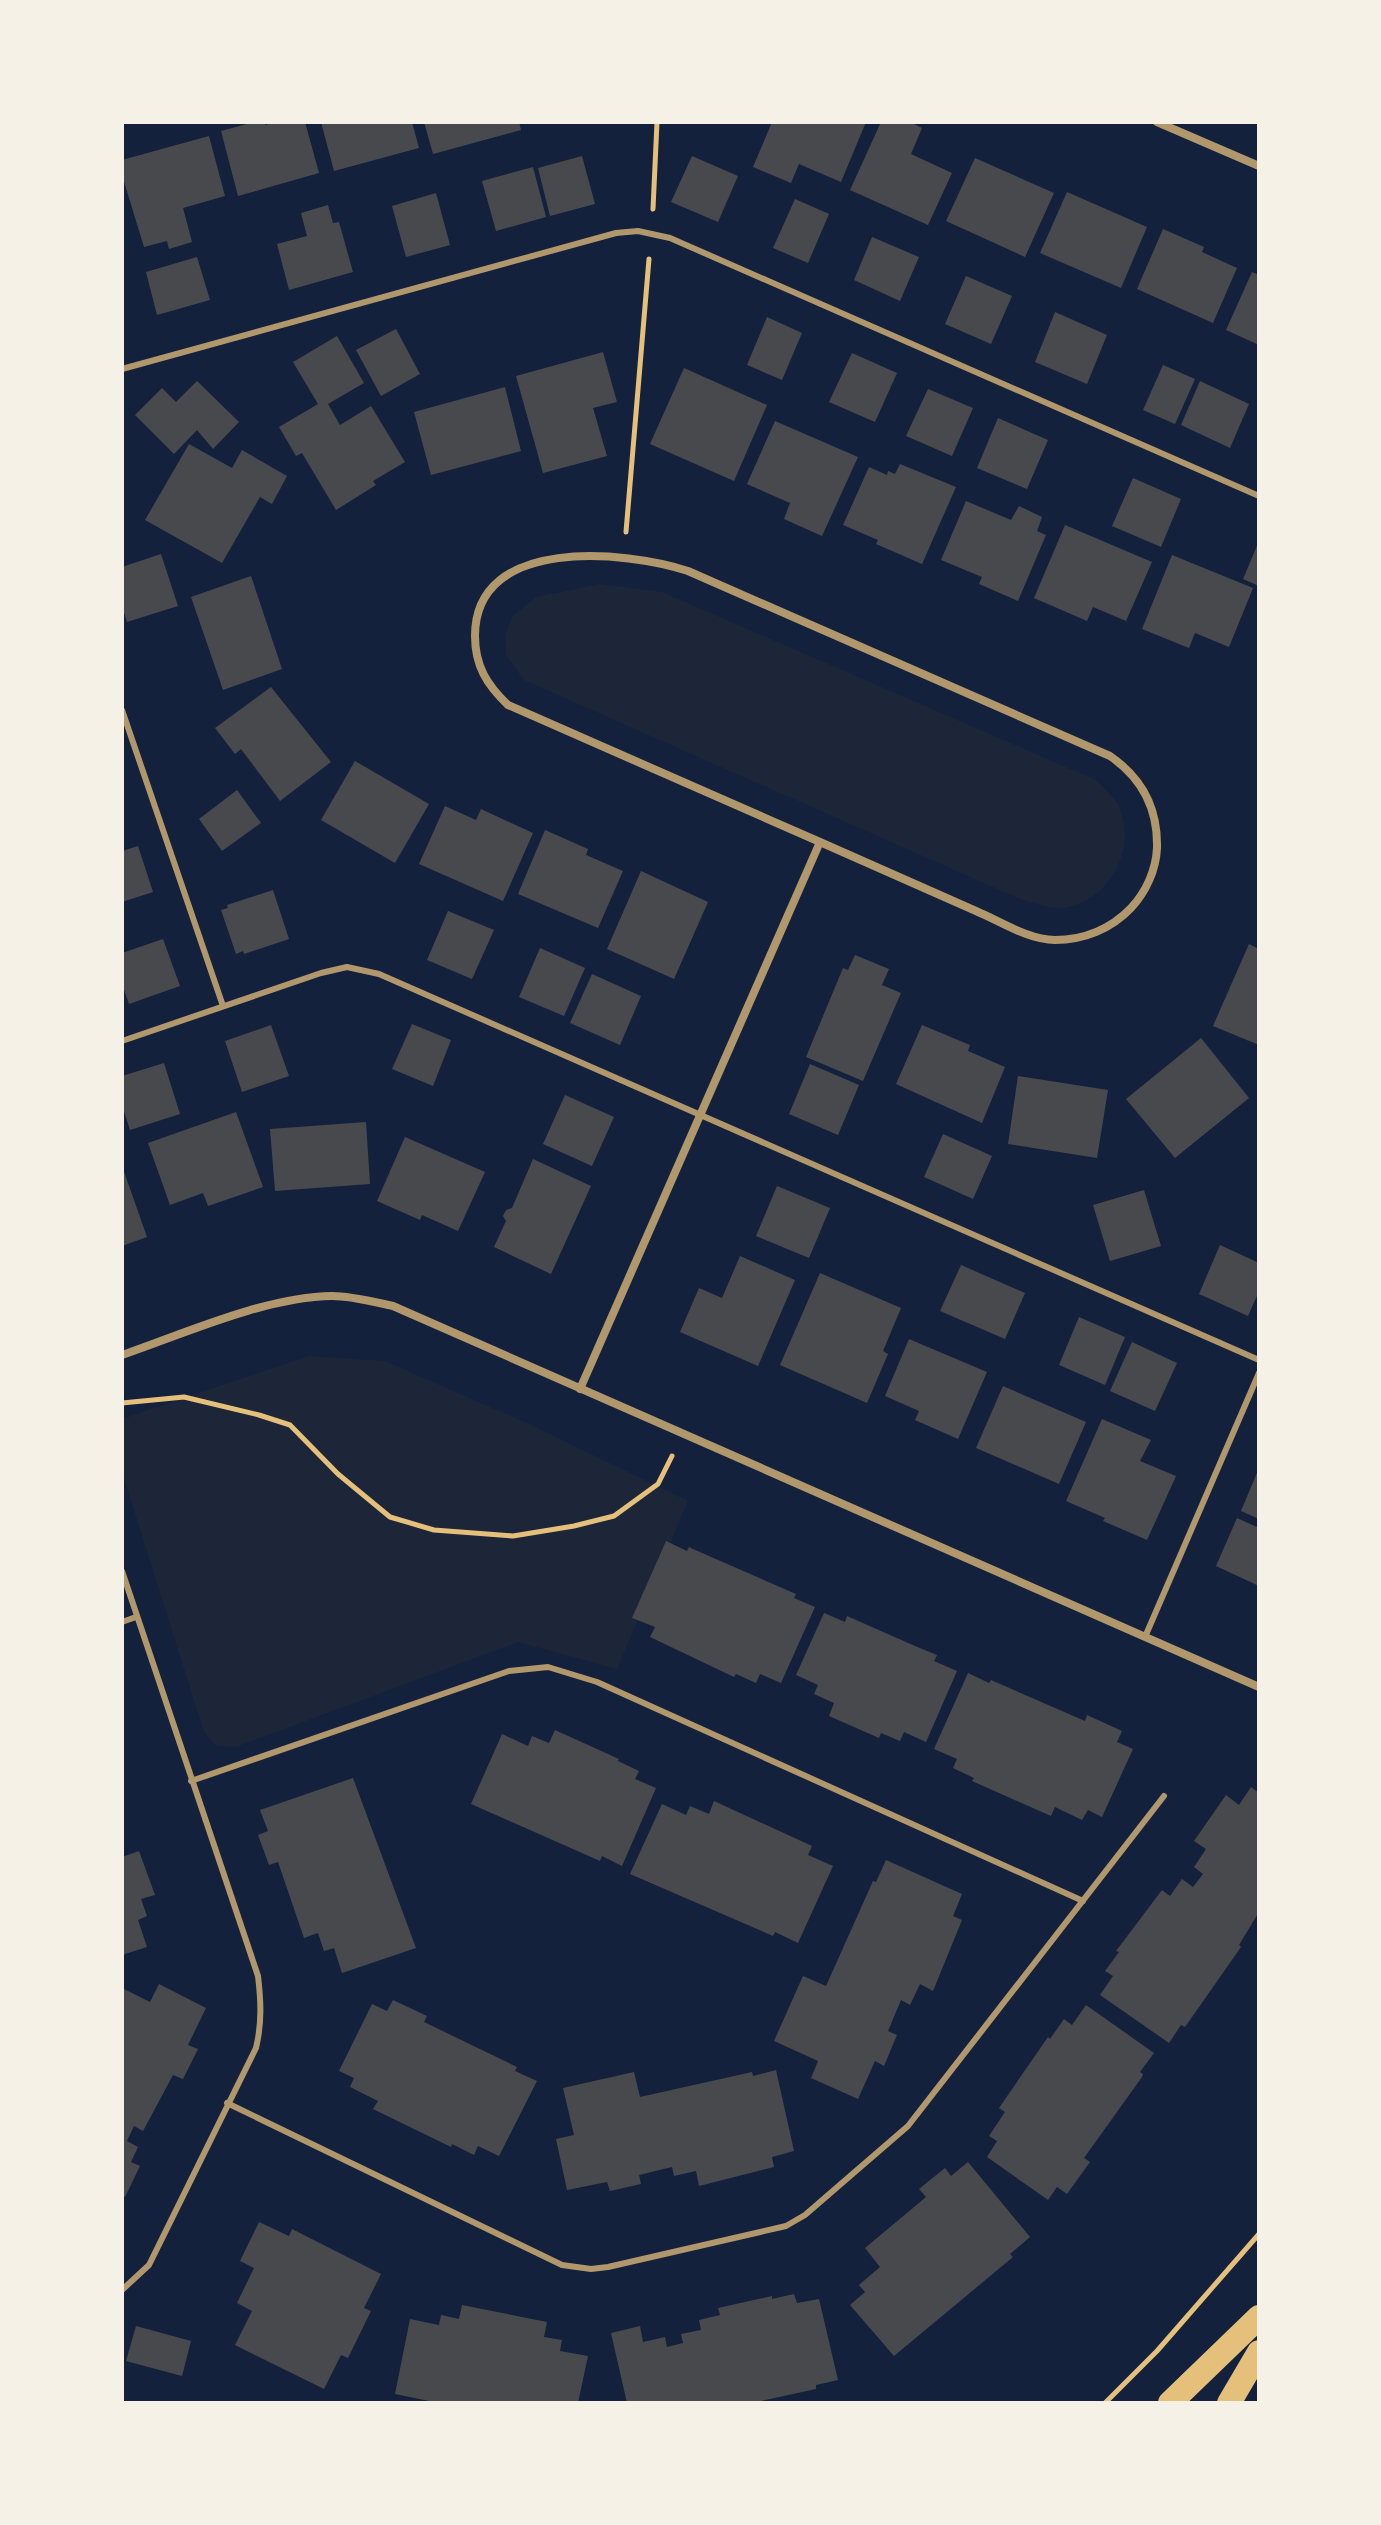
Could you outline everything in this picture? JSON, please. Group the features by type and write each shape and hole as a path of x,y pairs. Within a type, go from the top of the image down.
{"highway":[{"path":"1170,2403 1259,2317"},
{"path":"1229,2403 1259,2352"}],"street":[{"path":"1157,122 1259,166"},
{"path":"594,554 660,562 688,571 1110,756 1126,767 1141,786 1153,807 1158,831 1157,856 1150,879 1129,910 1100,931 1077,938 1052,940 1013,927 820,842 508,705 492,690 481,672 475,652 479,611 489,593 502,579 519,568 539,561 594,554"},
{"path":"580,1389 820,842"},
{"path":"122,1355 269,1305 301,1298 335,1296 393,1306 1259,1687"}],"lane":[{"path":"122,369 616,233 638,231 670,238 1259,496"},
{"path":"122,710 223,1006"},
{"path":"122,1041 321,973 347,967 379,974 1259,1360"},
{"path":"1145,1637 1259,1373"},
{"path":"122,1571 258,1976 261,2027 256,2048 149,2265 122,2290"},
{"path":"122,1622 136,1617"},
{"path":"191,1781 509,1671 548,1667 597,1682 1083,1901"},
{"path":"227,2103 562,2265 575,2268 608,2267 786,2226 805,2215 908,2126 1164,1796"}],"path":[{"path":"625,556 652,233 657,122"},
{"path":"122,1403 184,1397 290,1425 338,1474 390,1517 434,1530 513,1536 614,1516 658,1484 680,1432"},
{"path":"1105,2403 1157,2351 1259,2234"}],"shaded area":[{"path":"600,584 662,592 1096,780 1115,800 1123,819 1125,835 1118,866 1098,892 1069,907 1051,907 1020,899 524,680 506,655 505,635 513,616 536,597"},
{"path":"309,1356 385,1361 529,1424 688,1501 617,1669 518,1642 236,1747 216,1746 204,1732 122,1472 122,1419"}],"building":[{"path":"265,122 265,125 305,122 319,173 238,196 221,131"},
{"path":"321,122 412,122 419,148 334,171"},
{"path":"424,122 519,122 521,130 433,154"},
{"path":"772,122 866,122 841,182 799,164 791,183 753,167"},
{"path":"881,122 910,122 922,128 911,154 952,173 928,225 850,190"},
{"path":"209,136 225,196 183,208 192,242 169,249 167,241 144,247 122,175 122,160"},
{"path":"582,156 595,204 550,216 538,168"},
{"path":"692,156 738,176 718,222 671,202"},
{"path":"975,158 1054,193 1025,257 946,221"},
{"path":"533,167 546,217 496,231 482,181"},
{"path":"1067,192 1147,227 1121,288 1040,253"},
{"path":"436,193 450,245 406,257 392,206"},
{"path":"795,199 829,214 808,263 773,248"},
{"path":"328,205 333,223 339,222 353,272 289,290 277,244 307,236 301,213"},
{"path":"1163,229 1204,247 1202,252 1237,268 1213,323 1137,289"},
{"path":"872,237 919,257 900,301 854,280"},
{"path":"197,257 210,300 157,315 146,272"},
{"path":"1252,272 1259,275 1259,345 1226,330"},
{"path":"966,276 1012,296 991,344 945,324"},
{"path":"1055,312 1107,335 1087,384 1035,362"},
{"path":"767,317 802,333 782,380 747,365"},
{"path":"396,329 420,374 381,396 356,350"},
{"path":"337,336 364,383 328,404 340,425 371,406 405,462 373,481 376,485 336,510 302,453 296,456 279,427 318,404 293,362"},
{"path":"603,352 617,402 593,408 607,456 543,473 516,376"},
{"path":"852,353 897,373 875,422 829,402"},
{"path":"1163,365 1195,379 1175,424 1143,410"},
{"path":"684,368 767,405 734,481 650,444"},
{"path":"197,381 239,422 213,449 197,430 174,454 135,415 162,388 176,402"},
{"path":"1200,381 1249,404 1230,448 1181,425"},
{"path":"505,387 521,451 431,475 414,412"},
{"path":"928,389 973,408 952,456 906,436"},
{"path":"998,418 1048,440 1027,489 977,468"},
{"path":"775,421 858,457 822,536 784,519 790,503 747,484"},
{"path":"189,444 232,468 242,450 287,476 272,504 260,497 222,563 145,520"},
{"path":"900,464 956,487 922,564 876,544 878,540 843,525 869,467 887,475 888,471 895,474"},
{"path":"1133,478 1181,499 1161,547 1112,526"},
{"path":"966,501 1011,520 1019,506 1042,517 1037,531 1046,535 1018,601 979,584 982,577 941,560"},
{"path":"1065,525 1152,562 1126,621 1093,607 1087,621 1034,598"},
{"path":"1259,541 1259,586 1243,579"},
{"path":"161,554 178,606 127,622 122,606 122,567"},
{"path":"1172,555 1253,588 1229,647 1195,633 1189,648 1142,629"},
{"path":"251,576 282,669 223,690 191,597"},
{"path":"271,687 331,762 280,801 241,749 235,754 215,728"},
{"path":"355,761 429,804 395,863 321,820"},
{"path":"237,790 261,823 222,851 199,819"},
{"path":"445,806 476,820 481,809 533,833 503,901 419,864"},
{"path":"545,830 588,849 586,855 623,871 598,928 518,894"},
{"path":"138,846 153,892 122,902 122,851"},
{"path":"641,871 708,902 674,979 607,949"},
{"path":"273,890 289,939 236,954 221,910 228,908 227,905"},
{"path":"448,911 494,930 472,979 427,960"},
{"path":"163,939 180,986 129,1004 122,984 122,953"},
{"path":"1249,944 1259,949 1259,1045 1213,1026"},
{"path":"540,948 585,968 564,1016 519,997"},
{"path":"855,955 889,969 882,985 901,993 863,1081 806,1057 843,968 848,970"},
{"path":"592,974 641,996 620,1045 570,1023"},
{"path":"412,1024 451,1040 433,1086 392,1069"},
{"path":"271,1025 289,1076 242,1092 225,1041"},
{"path":"922,1025 970,1045 968,1051 1005,1067 982,1123 896,1084"},
{"path":"1201,1038 1249,1098 1175,1158 1126,1099"},
{"path":"164,1063 180,1114 130,1130 122,1105 122,1076"},
{"path":"810,1064 859,1085 838,1135 789,1114"},
{"path":"1018,1076 1108,1090 1097,1158 1008,1144"},
{"path":"565,1095 614,1117 592,1166 543,1144"},
{"path":"236,1112 263,1187 208,1206 203,1193 170,1205 148,1143"},
{"path":"366,1122 370,1184 275,1191 270,1129"},
{"path":"943,1134 992,1156 973,1199 924,1177"},
{"path":"405,1137 485,1172 458,1231 422,1215 420,1220 377,1201"},
{"path":"533,1159 591,1186 551,1274 494,1247 506,1221 503,1216 506,1210 512,1208"},
{"path":"122,1166 147,1237 122,1246"},
{"path":"777,1186 830,1208 809,1258 756,1236"},
{"path":"1144,1190 1161,1246 1110,1261 1093,1205"},
{"path":"1220,1245 1259,1263 1259,1291 1248,1316 1199,1294"},
{"path":"740,1256 795,1280 758,1366 680,1332 699,1288 722,1298"},
{"path":"961,1265 1025,1293 1005,1339 940,1311"},
{"path":"820,1273 901,1308 883,1351 888,1354 867,1403 780,1365"},
{"path":"1079,1317 1125,1337 1105,1385 1059,1365"},
{"path":"909,1339 987,1372 958,1439 915,1420 919,1411 885,1396"},
{"path":"1132,1342 1177,1363 1155,1411 1110,1391"},
{"path":"1003,1386 1086,1422 1059,1484 976,1448"},
{"path":"1102,1419 1151,1440 1140,1461 1176,1476 1147,1540 1066,1501"},
{"path":"1259,1468 1259,1519 1241,1511"},
{"path":"1237,1518 1259,1528 1259,1586 1216,1566"},
{"path":"666,1541 687,1551 689,1547 796,1594 794,1598 815,1607 781,1683 760,1674 756,1683 736,1674 734,1677 650,1637 655,1627 632,1618"},
{"path":"824,1613 845,1622 847,1616 937,1655 934,1661 957,1671 926,1742 904,1732 900,1741 881,1733 879,1738 829,1716 834,1703 814,1694 818,1685 796,1675"},
{"path":"968,1673 1085,1721 1087,1715 1122,1731 1117,1742 1133,1749 1102,1817 1088,1810 1082,1820 1055,1807 1051,1816 972,1781 974,1778 953,1768 957,1759 934,1749"},
{"path":"555,1730 619,1759 639,1771 635,1779 656,1788 622,1866 602,1856 600,1861 471,1804 502,1734 528,1746 532,1736 549,1743"},
{"path":"353,1778 416,1948 342,1973 334,1948 324,1951 318,1933 304,1938 278,1862 269,1865 258,1835 268,1831 260,1810"},
{"path":"1251,1787 1259,1793 1259,1912 1239,1945 1241,1947 1185,2027 1181,2025 1169,2043 1100,1995 1113,1976 1105,1971 1119,1952 1116,1951 1162,1890 1170,1896 1182,1879 1193,1887 1203,1874 1194,1867 1206,1849 1194,1841 1226,1795 1239,1805"},
{"path":"714,1801 812,1846 808,1855 833,1866 798,1943 775,1932 773,1936 630,1874 662,1804 686,1815 690,1806 709,1814"},
{"path":"139,1851 155,1895 141,1899 147,1916 138,1920 147,1947 122,1955 122,1857"},
{"path":"886,1860 962,1894 953,1916 962,1920 933,1991 920,1984 910,2005 901,2000 888,2031 897,2035 884,2066 875,2061 858,2099 811,2078 818,2061 774,2041 803,1976 826,1986 873,1881 876,1882"},
{"path":"159,1984 206,2008 188,2045 198,2049 183,2079 173,2075 143,2131 134,2126 127,2141 138,2147 131,2162 140,2166 125,2197 122,2195 122,1988 150,2002"},
{"path":"393,2000 427,2016 424,2022 517,2067 515,2071 537,2081 499,2156 478,2146 474,2155 452,2144 451,2147 373,2109 378,2101 350,2087 354,2078 339,2071 372,2004 387,2011"},
{"path":"1086,2005 1154,2053 1140,2072 1142,2077 1084,2158 1090,2162 1067,2194 1057,2187 1048,2200 987,2157 997,2141 989,2136 1005,2112 999,2108 1048,2037 1050,2039 1064,2019 1072,2025"},
{"path":"776,2070 794,2151 772,2157 774,2167 699,2186 696,2171 674,2176 672,2167 639,2175 641,2184 610,2191 607,2182 567,2190 556,2139 574,2135 563,2088 634,2072 640,2097 752,2072 753,2076"},
{"path":"968,2162 1030,2237 1010,2254 1013,2257 894,2356 850,2305 865,2292 859,2285 880,2267 865,2248 926,2197 919,2189 945,2168 951,2176"},
{"path":"259,2222 289,2236 292,2229 381,2274 364,2308 371,2311 348,2358 341,2355 324,2389 235,2345 252,2311 237,2303 254,2268 240,2261"},
{"path":"794,2294 797,2303 819,2299 838,2380 816,2385 816,2389 752,2403 627,2403 611,2333 640,2326 643,2342 665,2337 667,2347 683,2343 681,2334 701,2330 699,2320 720,2315 718,2308"},
{"path":"462,2305 547,2322 544,2337 562,2340 560,2351 588,2356 578,2403 439,2403 395,2394 410,2319 439,2325 441,2315 459,2319"},
{"path":"136,2326 191,2341 182,2376 126,2361"}]}
